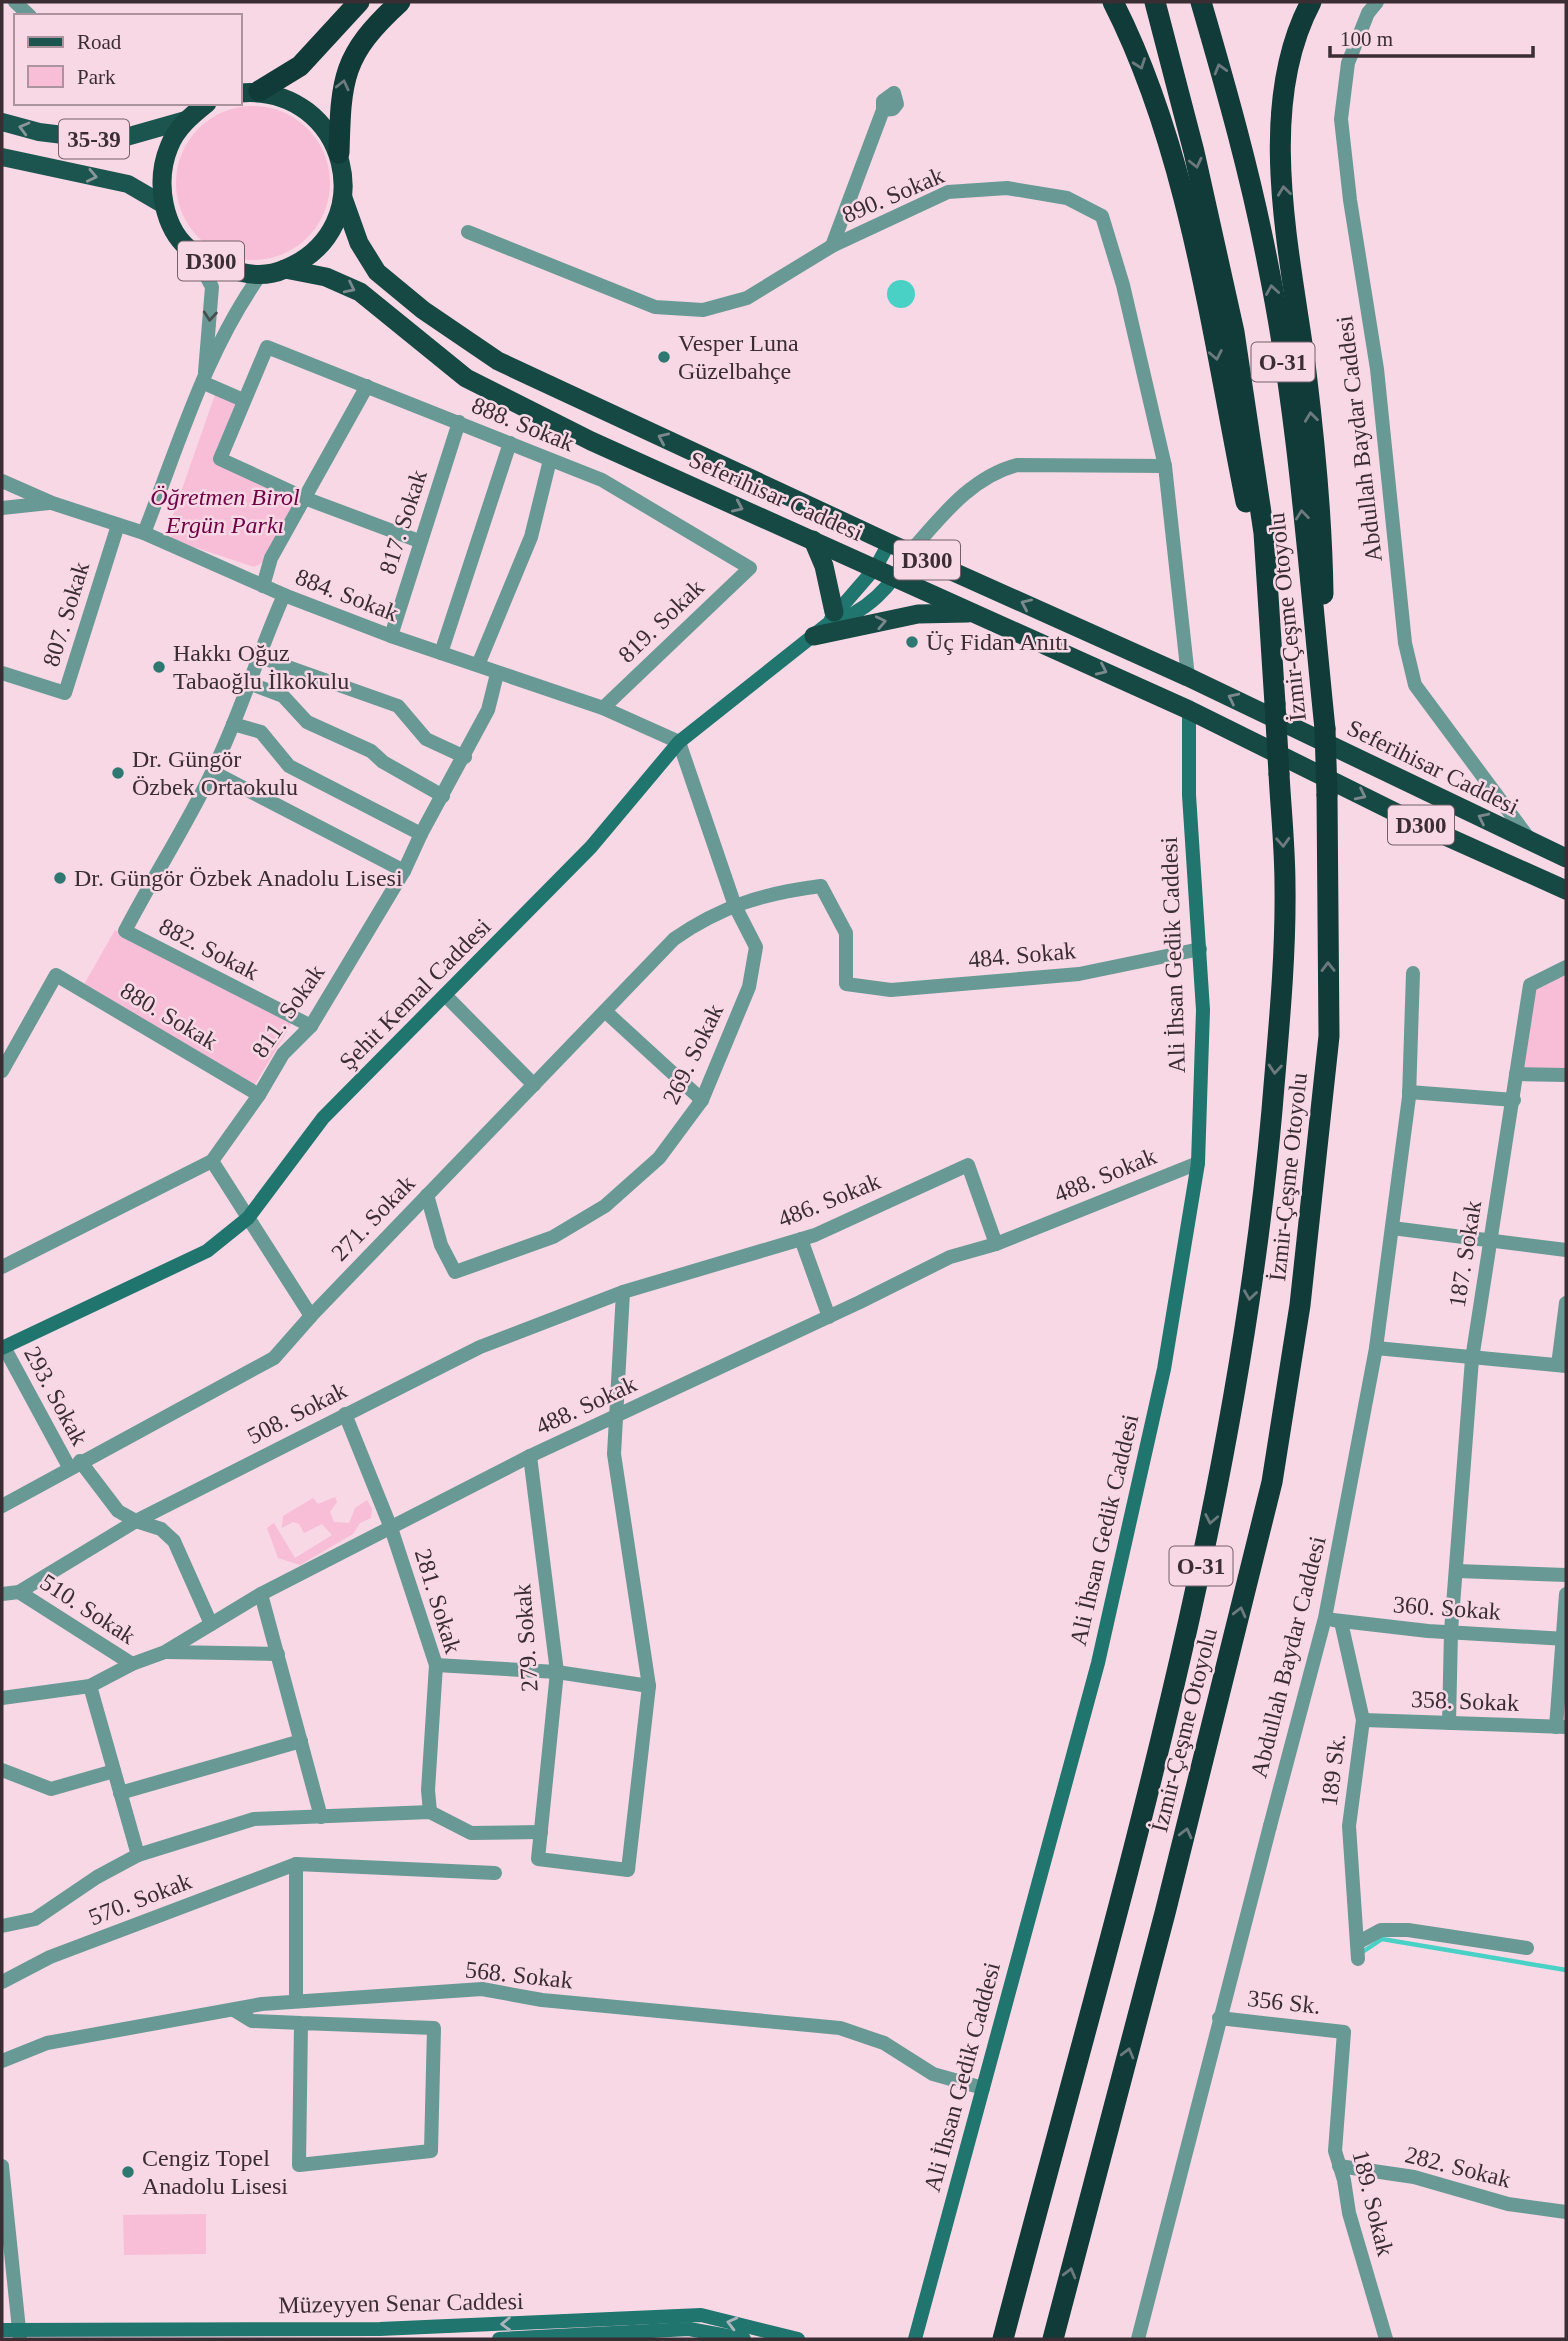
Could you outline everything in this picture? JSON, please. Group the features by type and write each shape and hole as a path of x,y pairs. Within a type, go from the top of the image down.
{"highway":[{"path":"249,92 300,66 359,2"},
{"path":"339,153 341,88 349,64 362,43 400,2"},
{"path":"1113,2 1128,31 1150,93 1194,244 1267,608"},
{"name":"İzmir-Çeşme Otoyolu","path":"1003,2339 1187,1639 1234,1405 1264,1200 1279,1021 1285,887 1264,533 1234,332 1194,152 1155,2"},
{"name":"İzmir-Çeşme Otoyolu","path":"1053,2339 1169,1900 1272,1482 1300,1305 1329,1036 1325,729 1292,418 1268,265 1228,96 1201,2"},
{"path":"1311,2 1298,27 1285,70 1279,155 1314,438 1323,562 1325,729"},
{"path":"249,92 285,97 309,110 327,129 339,153"},
{"name":"D300","path":"205,105 186,120 169,145 164,165 164,205 175,232 194,253 239,274 285,270"},
{"name":"D300","path":"339,153 344,175 343,198"},
{"path":"285,270 315,250 333,226 343,198"},
{"name":"Seferihisar Caddesi","path":"343,198 359,243 377,272 423,310 498,361 910,552 1188,677 1566,858"},
{"name":"Seferihisar Caddesi","path":"285,270 326,277 360,292 467,378 591,441 877,567 1189,710 1423,826 1566,890"},
{"path":"813,540 824,566 826,624 918,614 975,612"}],"main road":[{"name":"35-39","path":"2,122 38,132 112,141 186,120"},
{"name":"35-39","path":"2,157 128,184 164,205"},
{"name":"Şehit Kemal Caddesi","path":"3,1347 207,1251 248,1218 323,1118 591,847 679,743 826,624 877,567 889,542"},
{"name":"Şehit Kemal Caddesi","path":"826,624 854,613 897,578 910,552"},
{"name":"Ali İhsan Gedik Caddesi","path":"915,2339 1098,1663 1164,1369 1198,1163 1203,1010 1189,795 1189,710"},
{"name":"Müzeyyen Senar Caddesi","path":"2,2330 20,2334 380,2329 701,2315 798,2339"},
{"name":"Müzeyyen Senar Caddesi","path":"499,2339 689,2329 744,2339"}],"street":[{"path":"15,2 28,14"},
{"name":"Abdullah Baydar Caddesi","path":"1377,2 1368,13 1348,63 1341,119 1350,200 1377,369 1405,643 1415,685 1531,841"},
{"path":"832,246 883,110"},
{"name":"890. Sokak","path":"468,232 655,307 703,310 747,298 832,246 948,192 1007,188 1067,198 1102,216 1123,285 1166,466 1188,677"},
{"path":"194,253 212,287 204,383"},
{"path":"144,533 204,383 240,303 261,274"},
{"name":"888. Sokak","path":"243,400 267,347 602,480 750,568"},
{"path":"204,383 243,400 220,459 307,499 419,541"},
{"path":"263,586 271,558 307,499 367,386"},
{"name":"817. Sokak","path":"391,636 458,422"},
{"path":"441,653 510,443"},
{"path":"478,665 531,537 550,460"},
{"path":"910,552 955,501 997,470 1017,465 1166,466"},
{"name":"884. Sokak","path":"2,481 52,503 144,533 284,595 391,636 603,708 679,743"},
{"path":"2,508 52,503"},
{"name":"807. Sokak","path":"2,673 65,693 118,525"},
{"name":"819. Sokak","path":"603,708 750,568"},
{"path":"284,595 257,656 213,772 404,871"},
{"path":"257,656 398,706 426,739 465,757"},
{"name":"811. Sokak","path":"2,1267 212,1161 259,1095 283,1054 311,1026 404,871 488,710 497,674"},
{"path":"249,682 283,696 307,722 371,751 383,762 443,796"},
{"path":"233,724 261,732 289,766 421,834"},
{"name":"269. Sokak","path":"427,1195 440,1245 455,1272 553,1237 605,1206 659,1158 702,1100 749,987 756,947 735,906 679,743"},
{"name":"882. Sokak","path":"213,772 125,931 311,1026"},
{"name":"271. Sokak","path":"2,1506 274,1358 311,1316 674,939 705,917 780,891 821,886 846,933 846,984"},
{"name":"484. Sokak","path":"846,984 891,990 1079,974 1200,949"},
{"name":"187. Sokak","path":"1449,1723 1451,1631 1472,1359 1490,1241 1530,985 1566,967"},
{"name":"Abdullah Baydar Caddesi","path":"1138,2339 1219,2018 1325,1618 1376,1348 1409,1092 1413,973"},
{"name":"880. Sokak","path":"2,1071 56,975 259,1095"},
{"path":"446,996 534,1085"},
{"path":"606,1012 702,1100"},
{"path":"1516,1074 1566,1075"},
{"path":"1409,1092 1514,1100"},
{"path":"212,1161 311,1316"},
{"name":"488. Sokak","path":"2,1698 90,1686 132,1664 165,1652 261,1594 530,1456 829,1317 950,1257 996,1244 1198,1163"},
{"name":"486. Sokak","path":"623,1292 801,1239 968,1165 996,1244"},
{"path":"1392,1228 1566,1250"},
{"path":"801,1239 829,1317"},
{"path":"436,1665 557,1672 649,1686 614,1454 623,1292"},
{"name":"508. Sokak","path":"2,1594 19,1591 136,1521 480,1347 623,1292"},
{"path":"1376,1348 1472,1359 1562,1365 1566,1303"},
{"name":"293. Sokak","path":"3,1347 75,1464 118,1511 136,1521 161,1529 174,1541 211,1624"},
{"name":"281. Sokak","path":"345,1414 391,1528 436,1665 428,1790 430,1812"},
{"name":"279. Sokak","path":"530,1456 557,1672 538,1859 628,1870 649,1686"},
{"path":"1457,1572 1566,1575"},
{"name":"510. Sokak","path":"19,1591 132,1664"},
{"path":"261,1594 321,1817"},
{"path":"1561,1727 1566,1594"},
{"name":"360. Sokak","path":"1325,1618 1341,1622 1563,1639"},
{"path":"1341,1622 1363,1720"},
{"path":"165,1652 278,1654"},
{"path":"90,1686 138,1855"},
{"name":"358. Sokak","path":"1363,1720 1561,1727"},
{"name":"189 Sk.","path":"1358,1959 1349,1826 1363,1720"},
{"path":"120,1793 301,1741"},
{"path":"2,1770 51,1788 114,1772"},
{"path":"2,1926 34,1919 97,1877 138,1855 254,1819 430,1812 471,1833 541,1832"},
{"path":"296,2000 296,1864 495,1873"},
{"name":"570. Sokak","path":"2,1982 50,1957 296,1864"},
{"path":"1357,1943 1381,1930 1408,1930 1527,1948"},
{"name":"568. Sokak","path":"2,2061 47,2043 296,2000 482,1989 542,2000 840,2028 884,2043 933,2074 983,2088"},
{"path":"234,2010 252,2021 434,2028 431,2151 299,2165 301,2023"},
{"name":"356 Sk.","path":"1219,2018 1344,2032"},
{"name":"189. Sokak","path":"1344,2032 1335,2151 1349,2213 1386,2339"},
{"path":"2,2166 20,2334"},
{"name":"282. Sokak","path":"1339,2166 1414,2177 1508,2204 1566,2213"}],"green space":[{"path":"253,106 282,112 307,129 324,154 330,183 324,212 307,237 282,254 253,260 224,254 199,237 182,212 176,183 182,154 199,129 224,112"},
{"name":"Öğretmen Birol Ergün Parkı","path":"217,389 239,398 216,450 307,499 271,558 254,567 173,540 168,529"},
{"path":"115,930 292,1023 254,1086 82,988"},
{"path":"1566,967 1566,1075 1516,1074 1530,985"},
{"path":"335,1497 337,1502 330,1512 334,1522 349,1523 355,1508 367,1500 372,1509 371,1518 360,1523 353,1534 300,1565 278,1558 267,1528 274,1523 295,1558 332,1535 322,1524 304,1533 299,1524 293,1522 282,1528 283,1516 313,1498 318,1504"},
{"path":"206,2214 206,2254 124,2255 123,2215"}],"shaded area":[{"path":"901,280 911,284 915,294 911,304 901,308 891,304 887,294 891,284"}],"waterway":[{"path":"1364,1951 1382,1939 1566,1970"}],"place":[{"name":"Vesper Luna Güzelbahçe","path":"664,357"},
{"name":"Üç Fidan Anıtı","path":"912,642"},
{"name":"Hakkı Oğuz Tabaoğlu İlkokulu","path":"159,667"},
{"name":"Dr. Güngör Özbek Ortaokulu","path":"118,773"},
{"name":"Dr. Güngör Özbek Anadolu Lisesi","path":"60,878"},
{"name":"Cengiz Topel Anadolu Lisesi","path":"128,2172"}]}
